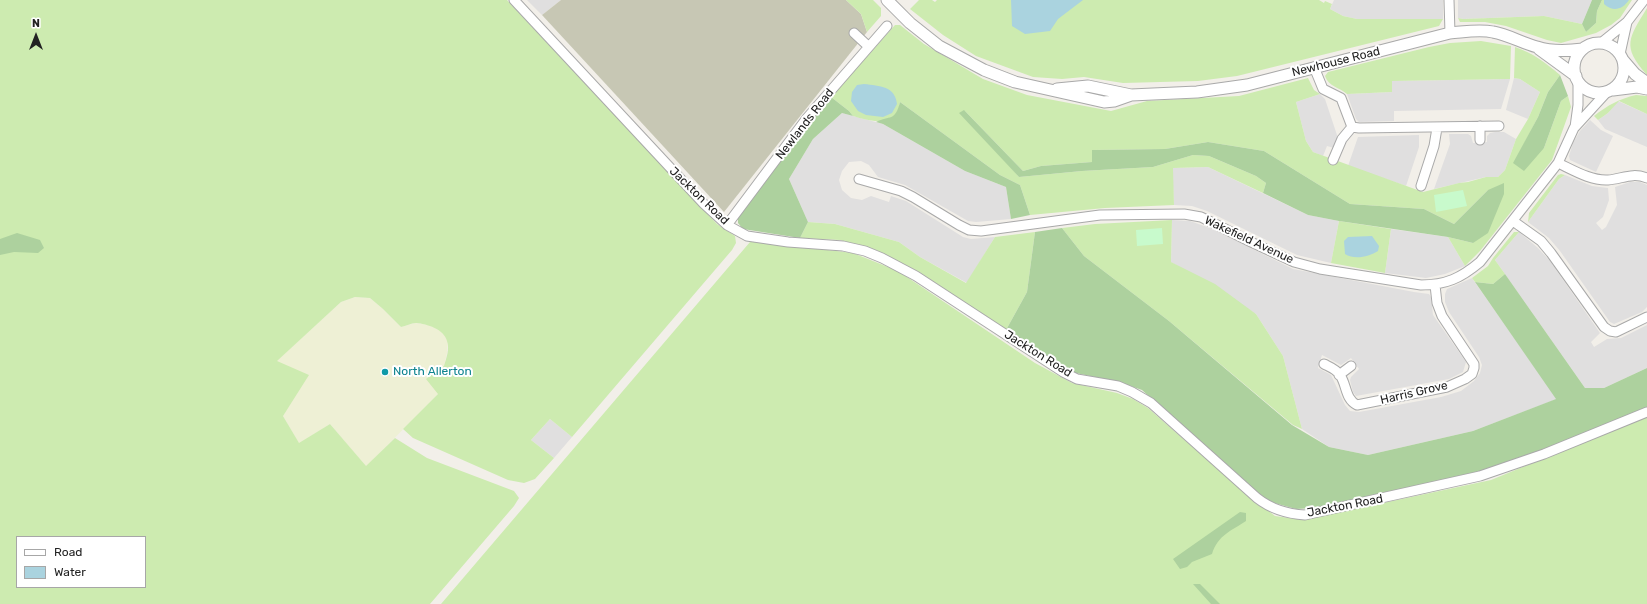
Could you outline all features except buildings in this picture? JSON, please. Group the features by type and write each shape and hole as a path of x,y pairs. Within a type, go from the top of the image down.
{"street":[{"name":"Jackton Road","path":"514,0 704,204 727,225 747,236 788,242 843,246 865,251 898,266 1063,372 1077,379 1118,386 1151,403 1264,504 1294,514 1305,515 1480,476 1544,454 1647,412"},
{"name":"Newhouse Road","path":"887,0 910,23 940,46 984,70 1015,82 1104,102 1114,102 1131,95 1197,92 1247,85 1450,34 1470,31 1492,32 1537,47 1561,51 1583,49"},
{"path":"1449,0 1450,34"},
{"path":"1601,43 1627,22 1644,0"},
{"path":"1609,91 1618,84 1624,74 1621,57 1627,22"},
{"name":"Newlands Road","path":"727,225 807,118 868,46 887,26"},
{"path":"854,33 868,46"},
{"path":"1647,83 1635,74 1611,47 1601,43 1594,44 1583,49 1576,58 1574,69 1577,79 1582,86 1589,91 1598,94 1637,87 1647,89"},
{"name":"Newhouse Road","path":"1537,47 1577,79"},
{"path":"1314,68 1323,89 1341,98 1352,127"},
{"name":"Wakefield Avenue","path":"859,179 901,191 914,197 969,230 981,231 1100,216 1184,214 1201,217 1294,262 1320,269 1421,285 1435,285 1464,275 1480,262 1558,163 1574,128 1578,105 1577,79"},
{"name":"Wakefield Avenue","path":"1574,128 1609,91"},
{"path":"1480,126 1480,140"},
{"path":"1352,127 1436,128 1499,126"},
{"path":"1333,160 1342,139 1352,127"},
{"path":"1421,186 1434,146 1436,128"},
{"path":"1558,163 1597,179 1609,180 1631,175 1647,178"},
{"path":"1513,221 1541,241 1604,327 1610,331 1616,332 1647,317"},
{"name":"Harris Grove","path":"1340,375 1349,398 1354,403 1363,405 1447,387 1465,379 1472,374 1474,364 1442,316 1437,303 1435,285"},
{"path":"1324,364 1334,368 1340,375 1351,366"}],"shaded area":[{"path":"527,0 561,0 542,15"},
{"path":"561,0 846,0 861,14 867,32 724,212 542,15"},
{"path":"1334,0 1443,0 1443,19 1357,19 1343,16 1330,9"},
{"path":"1458,0 1592,0 1582,24 1544,16 1463,19 1458,18"},
{"path":"1514,78 1520,79 1540,92 1528,119 1506,110"},
{"path":"1510,79 1501,109 1394,111 1394,121 1359,122 1356,119 1347,94 1392,92 1392,81"},
{"path":"1320,94 1325,99 1338,138 1334,148 1327,146 1323,156 1313,152 1306,141 1296,102"},
{"path":"1618,101 1647,114 1647,147 1605,129 1598,120 1608,113"},
{"path":"842,113 883,124 965,171 1006,187 1011,219 976,222 968,221 905,185 878,177 869,165 861,161 849,162 842,171 839,180 842,190 851,198 862,200 871,196 889,202 891,196 906,201 963,237 971,239 995,237 967,283 920,257 899,242 835,224 808,222 789,179 813,139"},
{"path":"1590,120 1601,130 1613,136 1596,172 1570,160 1569,156 1573,143 1580,131"},
{"path":"1504,132 1516,139 1505,170 1498,177 1486,177 1434,189 1450,144 1449,134 1468,134 1471,136 1473,143 1487,142 1487,136 1490,133"},
{"path":"1419,135 1419,147 1406,186 1348,166 1358,137"},
{"path":"1208,167 1308,215 1339,221 1331,263 1297,255 1207,211 1192,206 1174,205 1172,168"},
{"path":"1565,175 1592,186 1608,188 1609,200 1603,217 1596,223 1602,230 1606,227 1617,205 1615,187 1630,182 1640,182 1647,185 1647,307 1642,312 1614,324 1610,322 1560,251 1549,238 1528,222 1559,179"},
{"path":"1172,220 1190,221 1210,228 1293,269 1429,294 1431,297 1433,315 1466,362 1463,372 1449,379 1356,396 1353,392 1350,380 1359,369 1351,358 1341,365 1322,355 1318,368 1331,375 1345,405 1350,411 1359,412 1441,397 1461,391 1474,381 1480,373 1482,365 1479,357 1449,312 1445,302 1445,294 1447,289 1472,278 1557,399 1473,431 1368,455 1329,447 1302,429 1283,356 1256,314 1171,262"},
{"path":"1391,229 1448,237 1465,266 1445,274 1426,278 1385,273"},
{"path":"1519,232 1538,248 1550,261 1600,333 1591,342 1594,347 1607,339 1621,338 1647,325 1647,368 1604,388 1585,388 1495,260"},
{"name":"North Allerton","path":"355,297 370,298 401,327 415,323 430,325 444,333 448,341 447,353 438,394 366,467 330,424 299,444 283,416 276,361 341,302"},
{"path":"550,419 572,437 554,458 531,440"}],"green space":[{"path":"0,0 507,0 717,224 735,236 736,243 732,250 572,437 550,419 531,440 554,458 535,479 524,483 508,480 413,438 403,429 438,394 426,379 444,366 448,347 445,337 439,330 416,323 401,327 370,298 355,297 341,302 277,361 309,375 283,416 299,443 330,424 366,466 395,438 427,458 514,491 519,498 514,506 430,604 0,604"},
{"path":"846,0 873,0 881,8 881,16 867,32 861,14"},
{"path":"919,0 932,0 935,2 937,0 1319,0 1324,3 1325,1 1332,4 1330,9 1343,16 1357,19 1443,19 1439,26 1237,76 1198,81 1123,83 1084,77 1062,79 1033,77 976,56 943,35 910,9"},
{"path":"1592,0 1602,0 1597,11 1596,23 1586,32 1582,24"},
{"path":"1602,0 1632,0 1620,18 1611,25 1596,33 1561,43 1547,40 1506,26 1485,22 1460,22 1458,18 1544,16 1582,24 1586,32 1596,23 1597,11"},
{"path":"1647,8 1647,75 1634,57 1630,42 1636,27"},
{"path":"895,25 900,25 924,44 983,79 1027,95 1111,111 1147,101 1239,96 1308,78 1314,90 1320,94 1296,102 1306,141 1313,152 1423,192 1486,177 1498,177 1505,170 1516,139 1528,119 1540,92 1520,79 1514,78 1515,47 1528,52 1550,66 1560,75 1548,92 1538,117 1514,163 1544,148 1561,101 1568,96 1571,107 1552,160 1480,251 1465,266 1448,237 1473,243 1488,190 1454,224 1424,209 1350,204 1264,151 1208,142 1165,149 1092,150 1092,162 1041,166 1023,171 964,110 1019,177 1082,171 1153,167 1193,155 1209,156 1256,176 1266,183 1263,193 1208,167 1173,168 1174,205 1105,208 1030,215 1020,185 1000,175 900,102 898,111 894,116 883,121 877,121 853,116 831,97"},
{"path":"1481,41 1511,46 1510,79 1392,81 1392,92 1347,94 1332,85 1325,76 1328,72 1429,47 1450,43"},
{"path":"1560,75 1568,96 1561,101 1544,148 1524,171 1513,163 1538,117 1548,92"},
{"path":"1636,95 1647,96 1647,114 1619,101 1608,113 1598,120 1594,116 1614,103 1624,98"},
{"path":"831,97 853,116 842,113 813,139 789,179 808,222 800,238 743,229 738,223 738,218 784,153"},
{"path":"900,102 1000,175 1020,185 1030,215 1011,219 1006,187 965,171 883,124 876,122 894,115"},
{"path":"964,110 1023,171 1041,166 1092,162 1092,150 1165,149 1208,142 1264,151 1350,204 1424,209 1454,224 1488,190 1504,183 1504,194 1488,233 1473,243 1448,237 1308,215 1263,193 1266,183 1256,176 1209,156 1193,155 1153,167 1082,171 1019,177 959,113"},
{"path":"1558,175 1565,175 1559,179 1528,222 1529,213"},
{"path":"1463,190 1467,206 1436,212 1434,195"},
{"path":"1172,220 1171,262 1215,284 1256,314 1283,356 1302,429 1293,425 1169,321 1084,256 1062,228 1095,224"},
{"path":"1339,221 1391,229 1385,273 1331,263"},
{"path":"808,222 835,224 899,242 920,257 966,283 995,237 1035,232 1027,292 1006,330 919,272 876,250 840,240 800,238"},
{"path":"1062,228 1084,256 1169,321 1292,425 1329,447 1368,455 1473,431 1556,399 1475,282 1493,284 1505,274 1585,388 1604,388 1647,368 1647,409 1510,462 1467,476 1314,508 1296,509 1267,501 1247,485 1142,390 1119,382 1071,372 1006,330 1027,292 1035,232"},
{"path":"1162,228 1163,244 1137,246 1136,230"},
{"path":"1514,232 1519,232 1495,260 1505,274 1493,284 1475,282 1472,278 1488,266"},
{"path":"17,233 40,240 44,248 38,253 14,252 0,255 0,239"},
{"path":"753,241 853,253 898,271 1035,363 1072,383 1117,393 1133,399 1148,408 1245,493 1275,516 1303,520 1491,480 1647,416 1647,604 441,604 750,242"},
{"path":"1240,512 1246,513 1246,521 1221,538 1212,554 1192,562 1187,567 1180,569 1173,559"},
{"path":"1193,584 1200,584 1220,604 1211,604"}],"water":[{"path":"1011,0 1083,0 1058,19 1050,31 1025,34 1012,26"},
{"path":"1604,0 1629,0 1620,8 1614,9 1607,7 1604,4"},
{"path":"864,84 881,86 890,90 896,98 897,104 892,113 883,117 866,115 858,111 851,101 852,92 857,85"},
{"path":"1372,236 1379,246 1378,251 1362,257 1353,257 1345,254 1344,241 1348,237"}],"place":[{"name":"North Allerton","path":"385,372"}]}
